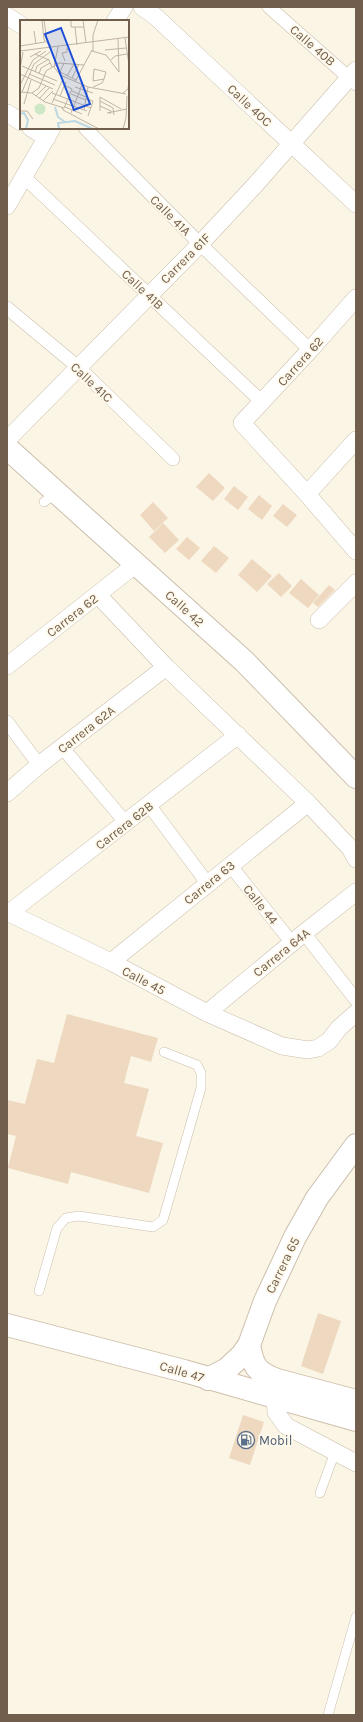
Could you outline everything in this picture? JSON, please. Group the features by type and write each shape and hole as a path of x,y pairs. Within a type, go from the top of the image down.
{"street":[{"path":"116,20 124,7"},
{"name":"Calle 40C","path":"142,7 156,17 356,204"},
{"name":"Calle 40B","path":"269,7 354,77"},
{"path":"7,16 20,24"},
{"name":"Carrera 61F","path":"7,440 149,294 200,244 354,77"},
{"path":"7,113 20,121"},
{"path":"8,201 50,133 35,129"},
{"name":"Calle 41A","path":"86,129 200,244 310,350"},
{"name":"Calle 41B","path":"23,176 262,402"},
{"name":"Carrera 62","path":"307,494 242,424 356,298"},
{"name":"Calle 41C","path":"7,308 78,367 173,459"},
{"path":"356,440 307,494 356,551"},
{"name":"Calle 42","path":"7,448 50,497 136,564 245,662 356,777"},
{"name":"Carrera 62","path":"7,666 136,564"},
{"path":"319,620 356,583"},
{"path":"98,595 166,667 308,803 350,848 356,859"},
{"name":"Carrera 62A","path":"7,793 39,765 166,667"},
{"path":"7,722 39,765"},
{"name":"Carrera 62B","path":"8,913 238,735"},
{"path":"62,747 126,823"},
{"name":"Carrera 63","path":"111,962 308,803"},
{"path":"149,805 208,884"},
{"name":"Calle 44","path":"230,866 356,1000"},
{"name":"Carrera 64A","path":"207,1012 356,892"},
{"name":"Calle 45","path":"8,913 111,962 207,1012 282,1046 308,1050 318,1048 329,1041 339,1028 356,1013"},
{"name":"Carrera 65","path":"208,1379 227,1369 242,1355 249,1345 265,1301 295,1237 317,1198 356,1145"},
{"name":"Calle 47","path":"7,1325 356,1420"},
{"path":"249,1345 254,1364 264,1375 276,1380 356,1401"},
{"path":"275,1398 276,1412 286,1426 356,1463"}],"lane":[{"path":"39,1290 57,1228 66,1218 79,1216 153,1227 162,1220 167,1210 202,1088 201,1074 197,1066 164,1052"},
{"path":"320,1493 335,1452"},
{"path":"328,1715 356,1617"}],"building":[{"path":"209,473 225,488 213,501 196,487"},
{"path":"234,486 248,497 238,510 224,499"},
{"path":"259,495 272,506 262,520 248,509"},
{"path":"153,502 168,518 154,531 140,515"},
{"path":"283,504 297,515 287,527 273,516"},
{"path":"163,523 179,540 165,553 149,537"},
{"path":"187,537 200,548 189,560 176,549"},
{"path":"214,546 229,558 216,573 201,561"},
{"path":"252,559 272,576 257,592 238,575"},
{"path":"279,573 292,586 281,597 267,584"},
{"path":"301,579 319,595 308,608 289,593"},
{"path":"329,585 335,590 318,607 313,603"},
{"path":"67,1014 158,1038 151,1062 131,1056 124,1083 149,1089 136,1136 163,1143 149,1193 71,1172 68,1184 8,1168 16,1136 7,1134 7,1100 25,1104 37,1059 54,1063"},
{"path":"318,1313 341,1321 323,1374 301,1366"},
{"name":"Mobil","path":"243,1415 264,1422 250,1465 229,1458"}],"place":[{"name":"Mobil","path":"246,1440"}]}
